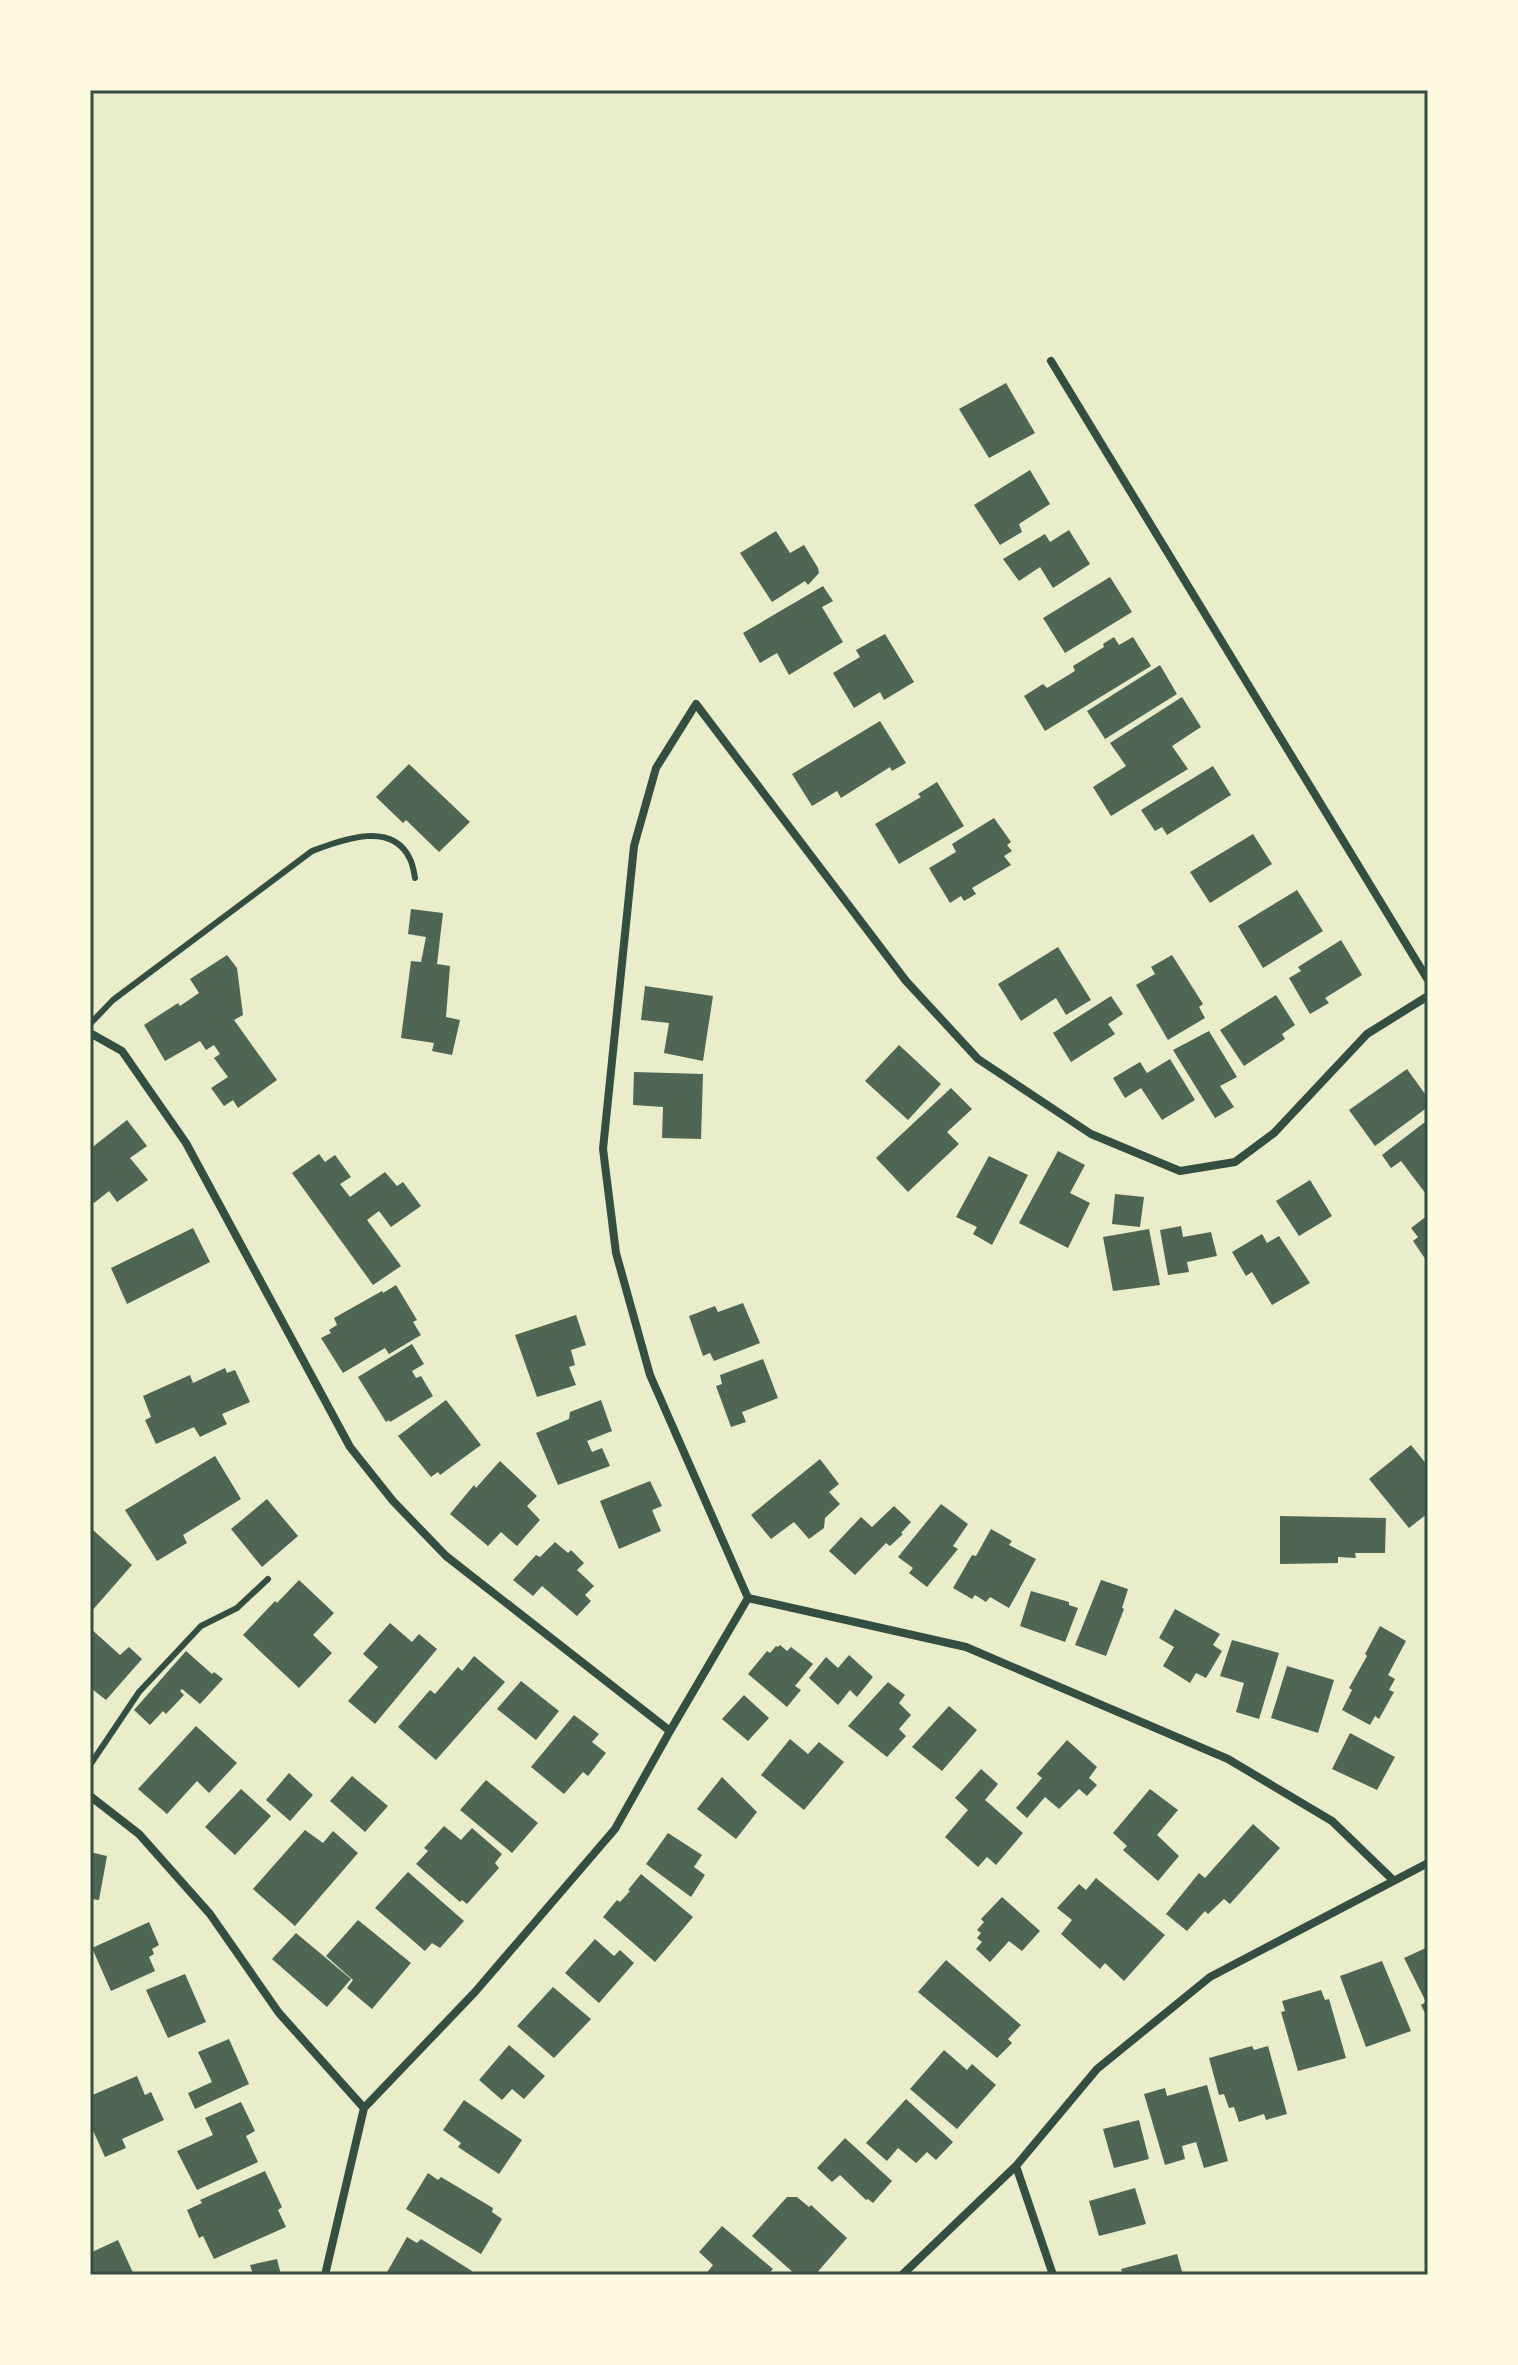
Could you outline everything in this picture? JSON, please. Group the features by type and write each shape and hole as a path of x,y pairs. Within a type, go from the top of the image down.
{"street":[{"path":"1051,361 1428,980"},
{"path":"748,1598 650,1375 616,1253 603,1149 634,846 656,768 696,704 906,981 978,1059 1091,1134 1180,1171 1235,1162 1274,1133 1367,1034 1428,996"},
{"path":"90,1033 122,1051 186,1143 350,1447 393,1501 446,1556 670,1731"},
{"path":"325,2275 364,2108 475,1992 615,1829 748,1598"},
{"path":"748,1598 966,1647 1228,1759 1332,1821 1393,1880"},
{"path":"90,1796 139,1834 210,1914 279,2013 364,2108"},
{"path":"902,2275 1016,2166 1097,2069 1210,1977 1428,1863"},
{"path":"1016,2166 1053,2275"}],"lane":[{"path":"90,1024 113,1000 312,851 344,839 371,835 396,842 410,858 415,878"},
{"path":"90,1765 139,1692 201,1626 237,1608 268,1579"}],"building":[{"path":"1006,383 1035,433 989,458 959,409"},
{"path":"1030,470 1050,504 1019,524 1022,532 1000,545 974,505"},
{"path":"1069,530 1090,564 1053,588 1040,567 1019,581 1003,559 1045,534 1050,542"},
{"path":"776,531 790,553 804,545 819,573 808,585 805,581 772,602 740,553"},
{"path":"1110,577 1132,612 1065,653 1043,618"},
{"path":"823,586 833,601 822,607 843,642 789,675 777,653 760,663 743,633"},
{"path":"885,634 914,682 884,700 880,692 854,708 833,673 860,657 856,650"},
{"path":"1114,637 1119,645 1133,637 1151,666 1045,731 1024,696 1043,684 1047,688 1075,671 1073,666"},
{"path":"1160,665 1177,694 1105,739 1087,711"},
{"path":"1182,697 1201,727 1172,746 1188,769 1111,816 1093,787 1126,766 1110,743"},
{"path":"880,721 906,763 892,771 890,767 841,798 837,791 812,806 792,774"},
{"path":"409,764 470,822 439,852 406,820 403,823 376,797"},
{"path":"1213,766 1231,795 1167,835 1162,827 1155,831 1141,810"},
{"path":"937,782 964,826 899,864 875,824 921,797 918,794"},
{"path":"994,818 1011,842 1007,845 1012,851 1004,856 1011,865 972,888 976,894 964,901 961,896 950,903 929,868 956,852 952,844"},
{"path":"1253,834 1272,864 1210,903 1190,872"},
{"path":"1297,890 1323,931 1263,968 1238,926"},
{"path":"411,909 443,913 437,964 450,966 446,1017 460,1020 452,1055 432,1051 434,1043 401,1038 411,961 421,962 426,937 408,934"},
{"path":"1341,940 1362,975 1325,998 1329,1003 1310,1014 1289,978 1301,971 1298,967"},
{"path":"1058,947 1091,1000 1066,1015 1056,998 1021,1021 998,984"},
{"path":"227,955 237,968 243,1015 234,1020 277,1080 238,1108 233,1100 224,1106 211,1088 228,1077 214,1058 220,1054 214,1045 206,1050 200,1041 165,1061 144,1025 199,993 190,979"},
{"path":"1172,955 1203,1004 1199,1007 1205,1018 1168,1040 1136,985 1155,974 1151,967"},
{"path":"645,986 713,996 703,1061 664,1053 669,1023 641,1020"},
{"path":"1276,995 1295,1025 1282,1034 1285,1039 1244,1066 1220,1030"},
{"path":"1111,996 1123,1014 1108,1024 1115,1034 1071,1062 1053,1033"},
{"path":"1209,1031 1237,1077 1220,1086 1234,1107 1215,1118 1173,1050"},
{"path":"899,1045 941,1084 908,1120 865,1081"},
{"path":"1170,1059 1195,1100 1162,1120 1141,1088 1125,1098 1113,1078 1140,1062 1147,1073"},
{"path":"1407,1069 1428,1098 1428,1107 1375,1146 1349,1110"},
{"path":"634,1072 703,1074 701,1139 662,1138 663,1107 633,1105"},
{"path":"951,1088 972,1109 947,1132 959,1144 908,1192 876,1158"},
{"path":"127,1120 147,1146 130,1158 148,1180 117,1202 109,1191 94,1203 90,1198 90,1149"},
{"path":"1425,1122 1428,1127 1426,1194 1401,1161 1391,1168 1382,1155"},
{"path":"1058,1151 1085,1165 1070,1193 1090,1203 1068,1248 1019,1223"},
{"path":"319,1154 325,1162 335,1155 351,1177 340,1184 350,1197 385,1172 397,1186 403,1182 421,1206 391,1227 379,1211 367,1220 401,1266 373,1285 292,1173"},
{"path":"989,1156 1028,1175 992,1245 973,1234 977,1227 956,1217"},
{"path":"1310,1180 1332,1216 1299,1236 1276,1201"},
{"path":"1115,1194 1144,1197 1140,1227 1112,1224"},
{"path":"1428,1215 1428,1263 1413,1241 1418,1237 1411,1228"},
{"path":"1181,1226 1183,1237 1211,1232 1217,1256 1187,1262 1189,1272 1168,1275 1160,1230"},
{"path":"193,1228 210,1262 127,1304 111,1268"},
{"path":"1149,1229 1160,1285 1113,1291 1103,1237"},
{"path":"1262,1234 1267,1243 1279,1236 1310,1283 1272,1305 1252,1272 1246,1276 1232,1252"},
{"path":"396,1285 417,1320 413,1322 421,1335 389,1354 385,1348 343,1373 321,1338 331,1333 329,1330 337,1325 334,1318"},
{"path":"743,1303 760,1343 714,1361 710,1353 703,1356 689,1316 715,1306 718,1312"},
{"path":"576,1315 586,1345 571,1350 575,1365 569,1367 576,1385 537,1397 515,1335"},
{"path":"412,1344 424,1364 412,1371 416,1378 421,1376 433,1396 386,1422 358,1377"},
{"path":"763,1359 778,1398 742,1412 746,1422 731,1427 716,1386 722,1384 720,1375"},
{"path":"225,1368 227,1373 235,1370 250,1402 222,1414 227,1424 200,1437 194,1427 156,1444 145,1420 151,1417 143,1396 190,1375 193,1383"},
{"path":"446,1400 481,1445 440,1475 438,1472 431,1477 398,1436"},
{"path":"601,1400 612,1431 587,1441 592,1452 602,1448 610,1466 558,1485 536,1433 569,1419 570,1412"},
{"path":"1411,1445 1428,1466 1428,1513 1409,1528 1369,1479"},
{"path":"215,1456 241,1499 183,1535 187,1543 157,1561 125,1510"},
{"path":"820,1459 839,1484 829,1492 840,1504 825,1518 824,1528 809,1539 794,1522 771,1539 751,1515"},
{"path":"500,1461 537,1496 527,1506 540,1520 517,1546 501,1532 488,1546 450,1514 474,1485 476,1488"},
{"path":"650,1481 662,1506 652,1510 661,1531 619,1549 600,1501"},
{"path":"267,1499 298,1536 262,1567 231,1529"},
{"path":"941,1504 968,1524 953,1546 958,1549 927,1587 909,1573 913,1568 898,1557"},
{"path":"894,1506 911,1522 903,1534 890,1546 886,1543 855,1575 829,1551 861,1517 872,1527"},
{"path":"1280,1516 1386,1518 1385,1553 1355,1553 1356,1558 1338,1557 1338,1563 1280,1564"},
{"path":"991,1529 1012,1541 1009,1545 1036,1559 1009,1608 990,1597 986,1602 975,1595 972,1599 953,1588"},
{"path":"93,1530 132,1565 90,1613 90,1534"},
{"path":"555,1542 568,1553 571,1550 584,1563 577,1570 594,1586 585,1595 591,1601 577,1616 542,1586 533,1596 513,1580 536,1555 540,1557"},
{"path":"299,1580 334,1613 313,1635 332,1653 299,1688 243,1635"},
{"path":"1101,1580 1128,1589 1124,1609 1106,1656 1075,1645"},
{"path":"1031,1591 1069,1602 1069,1605 1078,1608 1065,1642 1020,1626"},
{"path":"1175,1609 1220,1634 1213,1645 1222,1651 1206,1678 1196,1673 1190,1683 1163,1666 1174,1647 1159,1638"},
{"path":"390,1623 412,1642 419,1634 437,1649 375,1724 348,1701 378,1667 363,1654"},
{"path":"1380,1626 1406,1641 1388,1675 1395,1679 1389,1690 1394,1692 1379,1719 1375,1716 1370,1725 1342,1710 1352,1690 1349,1688"},
{"path":"90,1628 120,1655 129,1647 142,1659 106,1700 92,1689 90,1692"},
{"path":"1232,1640 1279,1653 1259,1719 1236,1712 1244,1683 1220,1676"},
{"path":"780,1645 787,1651 791,1647 813,1664 795,1686 801,1690 787,1707 748,1674 767,1651 770,1653"},
{"path":"186,1651 212,1674 214,1672 223,1679 200,1704 182,1689 180,1691 184,1695 150,1725 134,1710"},
{"path":"849,1655 873,1677 857,1697 850,1690 838,1705 809,1678 826,1657 838,1668"},
{"path":"474,1656 505,1682 436,1760 398,1727 430,1690 435,1694 458,1667 462,1671"},
{"path":"1287,1666 1334,1680 1318,1733 1271,1718"},
{"path":"521,1681 559,1711 536,1740 497,1709"},
{"path":"888,1682 905,1695 899,1703 911,1715 899,1729 906,1736 887,1757 848,1726"},
{"path":"744,1695 769,1718 748,1741 722,1719"},
{"path":"949,1706 977,1730 942,1771 912,1747"},
{"path":"574,1715 599,1734 592,1742 606,1753 588,1776 583,1772 564,1794 531,1767"},
{"path":"196,1726 237,1763 209,1793 197,1781 167,1814 138,1789"},
{"path":"1350,1733 1395,1757 1377,1790 1332,1769"},
{"path":"790,1739 808,1754 819,1742 844,1762 804,1810 761,1775"},
{"path":"1067,1740 1097,1767 1089,1778 1097,1785 1087,1796 1079,1789 1059,1809 1045,1797 1027,1818 1016,1808 1042,1778 1037,1774"},
{"path":"981,1769 998,1784 985,1800 1023,1833 996,1865 987,1857 978,1867 945,1837 968,1810 955,1798"},
{"path":"289,1773 313,1795 290,1821 266,1800"},
{"path":"352,1776 388,1806 365,1832 330,1801"},
{"path":"722,1777 757,1812 736,1839 697,1809"},
{"path":"486,1780 538,1823 512,1853 460,1810"},
{"path":"241,1789 271,1816 235,1855 205,1827"},
{"path":"1150,1789 1178,1810 1157,1835 1179,1856 1158,1881 1123,1850 1127,1846 1113,1833"},
{"path":"1253,1824 1280,1848 1230,1904 1224,1899 1208,1914 1205,1911 1187,1931 1166,1914 1199,1873 1205,1878"},
{"path":"444,1826 461,1840 472,1828 502,1854 495,1863 499,1868 467,1904 462,1900 460,1902 416,1864 428,1851 424,1848"},
{"path":"305,1830 323,1843 333,1831 358,1853 295,1926 253,1889"},
{"path":"668,1833 702,1855 694,1867 705,1875 691,1897 646,1864"},
{"path":"90,1852 107,1856 99,1900 90,1899"},
{"path":"408,1872 464,1921 440,1948 432,1943 425,1951 375,1908"},
{"path":"641,1874 693,1917 655,1962 603,1917 617,1900 620,1902 630,1891"},
{"path":"1096,1878 1165,1935 1124,1981 1105,1963 1100,1969 1061,1934 1072,1920 1057,1908 1079,1884 1086,1890"},
{"path":"1002,1897 1040,1931 1022,1951 1009,1941 990,1962 976,1949 982,1942 977,1938 981,1933 977,1930 984,1922 981,1919"},
{"path":"358,1920 411,1963 372,2009 347,1988 353,1980 326,1956"},
{"path":"149,1922 159,1945 152,1949 154,1954 149,1957 155,1971 111,1991 92,1948"},
{"path":"296,1933 351,1979 327,2007 272,1959"},
{"path":"595,1939 614,1956 620,1950 634,1963 599,2003 565,1973"},
{"path":"1428,1947 1428,2019 1421,2005 1426,2002 1404,1958"},
{"path":"946,1960 1021,2025 1008,2039 1012,2043 997,2058 918,1992"},
{"path":"1382,1961 1411,2031 1366,2047 1340,1976"},
{"path":"185,1974 206,2022 168,2038 146,1990"},
{"path":"553,1987 591,2019 554,2058 517,2026"},
{"path":"1321,1990 1325,2000 1329,1999 1346,2058 1298,2071 1281,2012 1285,2011 1282,2001"},
{"path":"229,2039 249,2084 195,2109 188,2093 212,2082 198,2052"},
{"path":"509,2045 545,2076 524,2099 512,2089 502,2100 479,2080"},
{"path":"1252,2046 1254,2050 1268,2046 1287,2114 1266,2120 1264,2114 1239,2122 1234,2107 1229,2108 1224,2094 1219,2095 1209,2058"},
{"path":"944,2050 967,2070 972,2064 996,2085 957,2129 910,2089"},
{"path":"137,2076 145,2095 151,2092 164,2120 122,2139 126,2148 105,2157 90,2124 90,2096"},
{"path":"1207,2085 1228,2161 1204,2168 1196,2142 1182,2146 1185,2159 1165,2165 1144,2094 1165,2088 1167,2096"},
{"path":"906,2099 953,2142 936,2160 927,2152 916,2163 898,2148 887,2161 866,2143"},
{"path":"464,2100 522,2140 499,2174 458,2147 461,2143 443,2130"},
{"path":"241,2102 255,2131 246,2136 258,2162 197,2190 177,2151 213,2135 205,2118"},
{"path":"1139,2120 1149,2159 1114,2168 1103,2129"},
{"path":"845,2138 892,2181 873,2203 840,2175 832,2182 817,2168"},
{"path":"265,2171 282,2207 278,2210 286,2227 214,2259 203,2236 199,2238 187,2210 202,2203 200,2200"},
{"path":"428,2173 438,2180 441,2177 493,2208 492,2212 502,2219 481,2254 406,2209"},
{"path":"1135,2188 1146,2224 1099,2236 1089,2201"},
{"path":"787,2197 797,2197 809,2207 811,2205 847,2238 815,2275 796,2275 752,2236"},
{"path":"722,2226 773,2269 767,2275 705,2275 713,2265 699,2252"},
{"path":"407,2237 417,2243 421,2239 472,2271 469,2275 386,2274"},
{"path":"118,2240 134,2275 90,2275 90,2253"},
{"path":"1177,2254 1183,2275 1123,2275 1121,2269"},
{"path":"277,2259 281,2275 253,2275 250,2265"}]}
